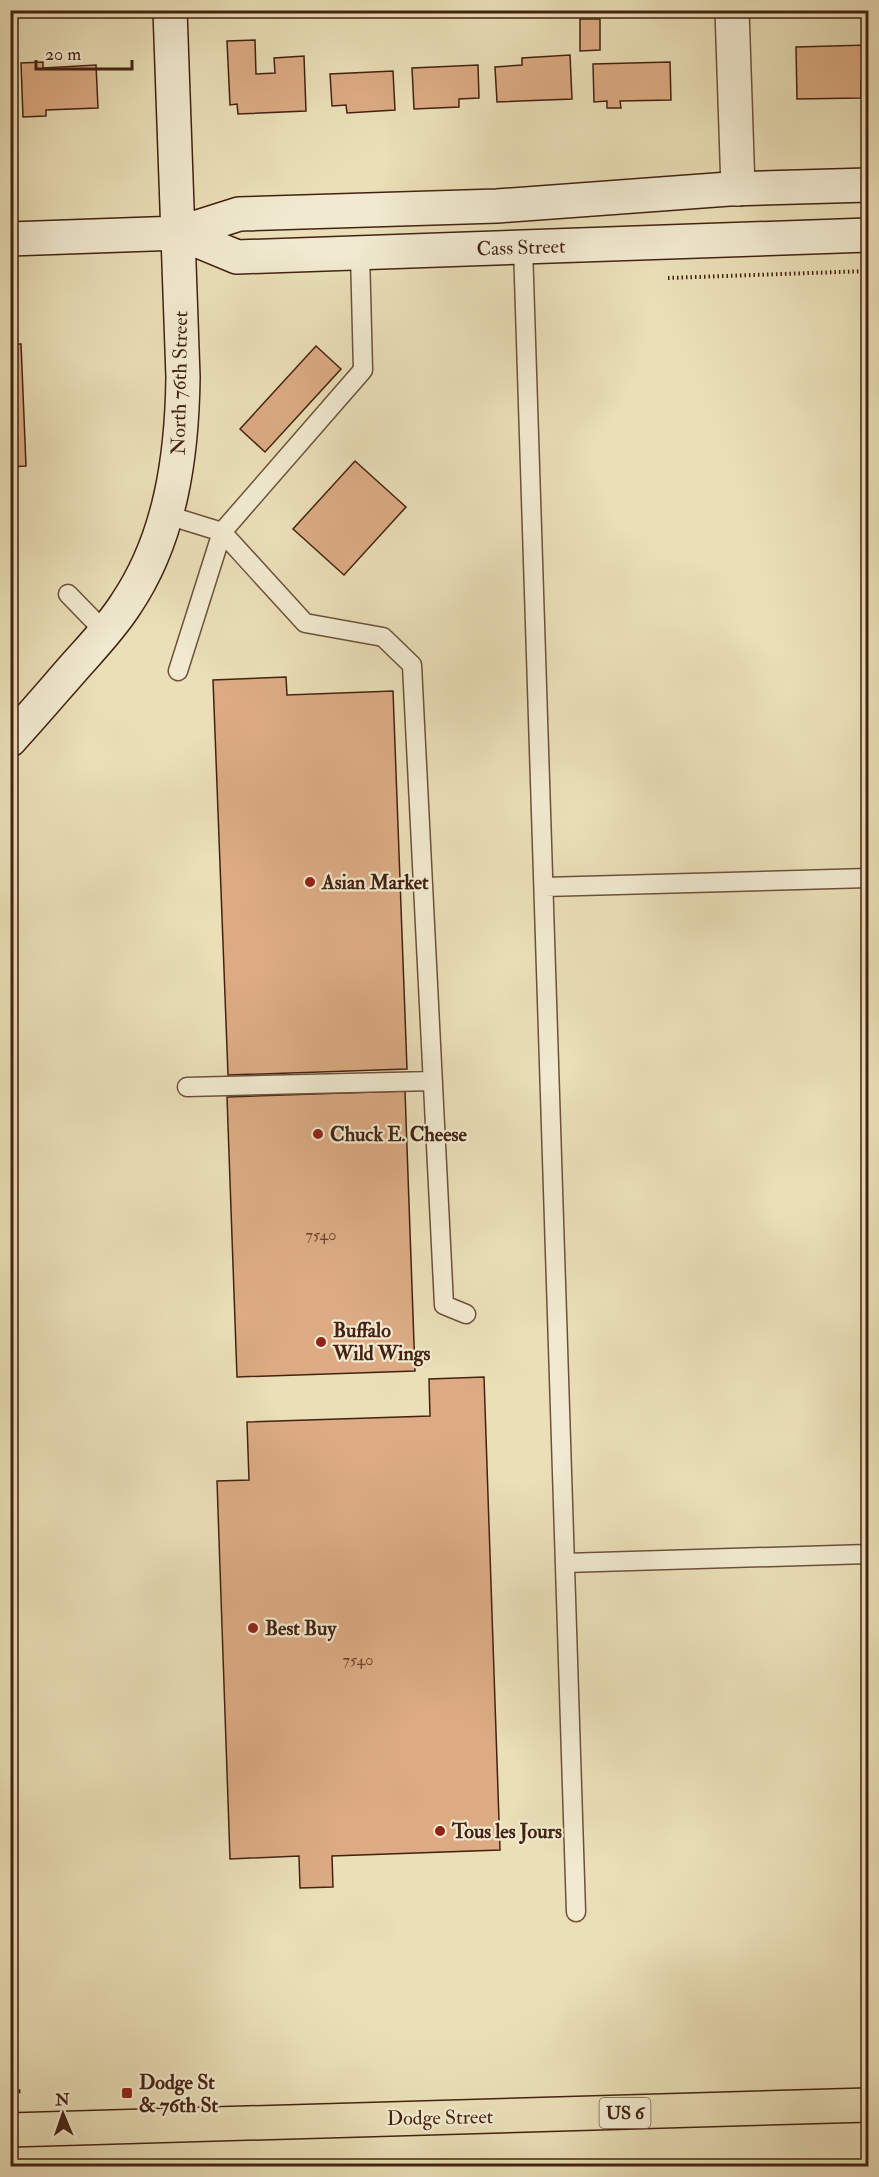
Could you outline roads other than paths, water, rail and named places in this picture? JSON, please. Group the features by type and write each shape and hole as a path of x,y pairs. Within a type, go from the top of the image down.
{"highway":[{"name":"Dodge Street","path":"10,2130 868,2105"}],"main road":[{"name":"North 76th Street","path":"10,740 105,632 133,593 152,554 167,515 178,460 183,358 170,10"},
{"path":"732,10 738,189"},
{"name":"Cass Street","path":"10,239 179,234 239,214 497,206 738,189 868,184"},
{"name":"Cass Street","path":"179,234 237,257 868,235"}],"lane":[{"path":"523,247 576,1912"},
{"path":"178,671 222,532 363,370 360,253"},
{"path":"167,515 222,532 305,623 383,637 412,665 444,1305 466,1314"},
{"path":"68,594 105,632"},
{"path":"544,887 868,878"},
{"path":"187,1087 433,1081"},
{"path":"565,1563 868,1554"}],"place":[{"name":"Asian Market","path":"310,882"},
{"name":"Chuck E. Cheese","path":"318,1134"},
{"name":"Buffalo Wild Wings","path":"321,1342"},
{"name":"Best Buy","path":"253,1628"},
{"name":"Tous les Jours","path":"440,1831"},
{"name":"Dodge St & 76th St","path":"127,2093"}]}
